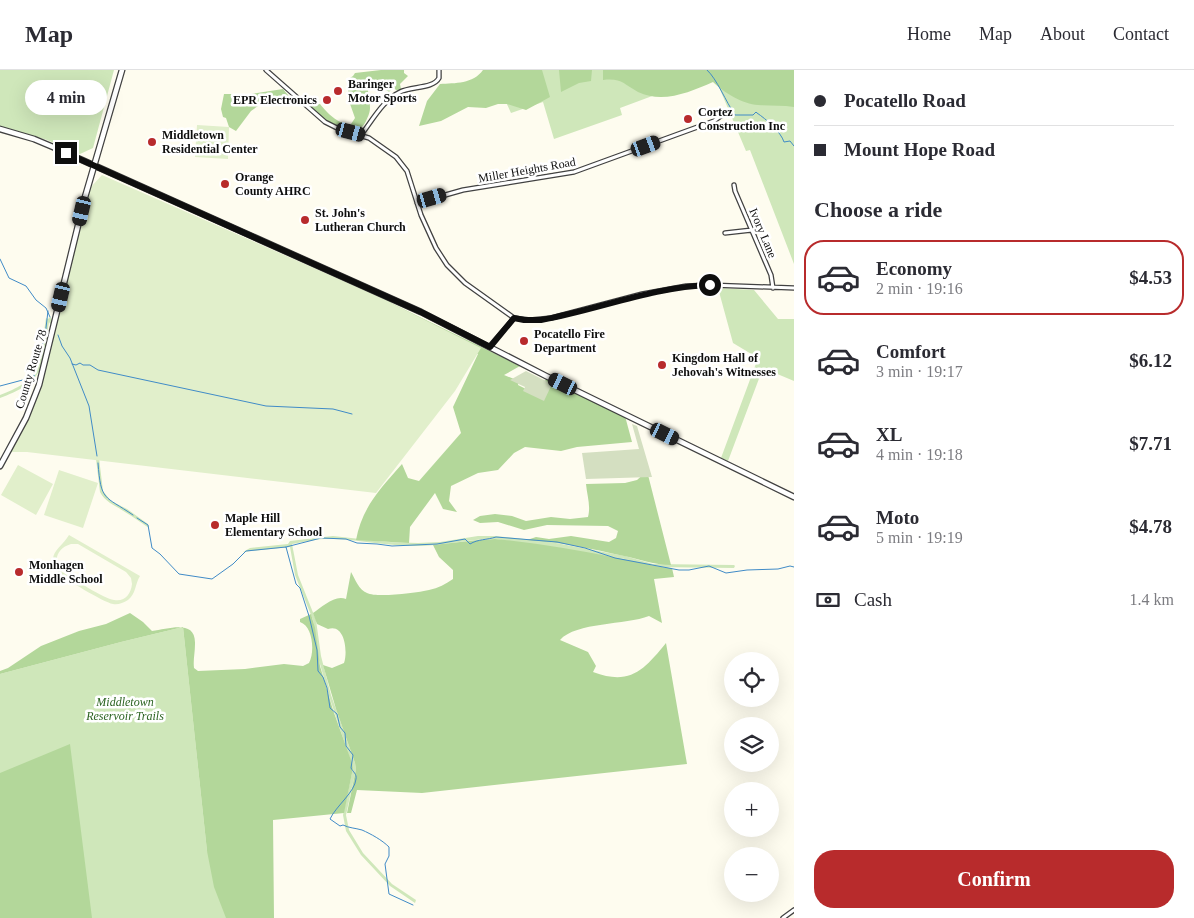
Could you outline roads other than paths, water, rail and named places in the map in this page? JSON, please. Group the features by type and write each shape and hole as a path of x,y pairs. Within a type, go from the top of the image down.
{"street":[{"name":"County Route 78","path":"0,466 26,418 39,385 93,165 122,70"},
{"path":"266,70 325,122 341,130 361,135 381,145 400,161 410,177 417,203 436,248 452,270 465,283 514,318 530,320 552,318 642,294 686,286 716,285 794,288"},
{"path":"361,135 392,97 406,90 434,83 439,78 439,70"},
{"name":"Miller Heights Road","path":"417,203 462,190 574,172 714,122 722,115"},
{"path":"0,129 34,139 421,312 794,497"},
{"name":"Ivory Lane","path":"734,185 771,275 773,288"},
{"path":"725,233 752,230"},
{"path":"490,347 514,318"},
{"path":"783,918 794,910"}],"waterway":[{"path":"707,70 735,115 753,115 756,112 777,130 784,142 790,141 794,146"},
{"path":"0,259 9,278 26,286 36,300 46,308 50,317"},
{"path":"0,386 34,377 45,336 48,311"},
{"path":"58,335 62,346 70,358 89,406 97,456"},
{"path":"72,364 90,365 98,370 266,406 333,409 352,414"},
{"path":"98,463 101,485 106,496 133,515"},
{"path":"137,518 148,525 152,548 179,574 212,579 233,564 246,551 286,547 296,584 300,588 309,616 317,650 318,671 323,677 327,688 330,708 337,714 340,727 345,733 346,746 353,755 351,768 356,776 355,784 330,819 340,826 343,825 362,830 389,847 389,856 385,864 389,894 413,905"},
{"path":"286,547 321,538 346,539 357,543 392,546 437,544 465,539 470,544 496,537 557,542 585,548 615,558 679,570 709,566 726,573 794,567"}],"place":[{"name":"Baringer Motor Sports","path":"338,91"},
{"name":"EPR Electronics","path":"327,100"},
{"name":"Cortez Construction Inc","path":"688,119"},
{"name":"Middletown Residential Center","path":"152,142"},
{"name":"Orange County AHRC","path":"225,184"},
{"name":"St. John's Lutheran Church","path":"305,220"},
{"name":"Pocatello Fire Department","path":"524,341"},
{"name":"Kingdom Hall of Jehovah's Witnesses","path":"662,365"},
{"name":"Maple Hill Elementary School","path":"215,525"},
{"name":"Monhagen Middle School","path":"19,572"}],"park label":[{"name":"Middletown Reservoir Trails","path":"125,709"}]}
